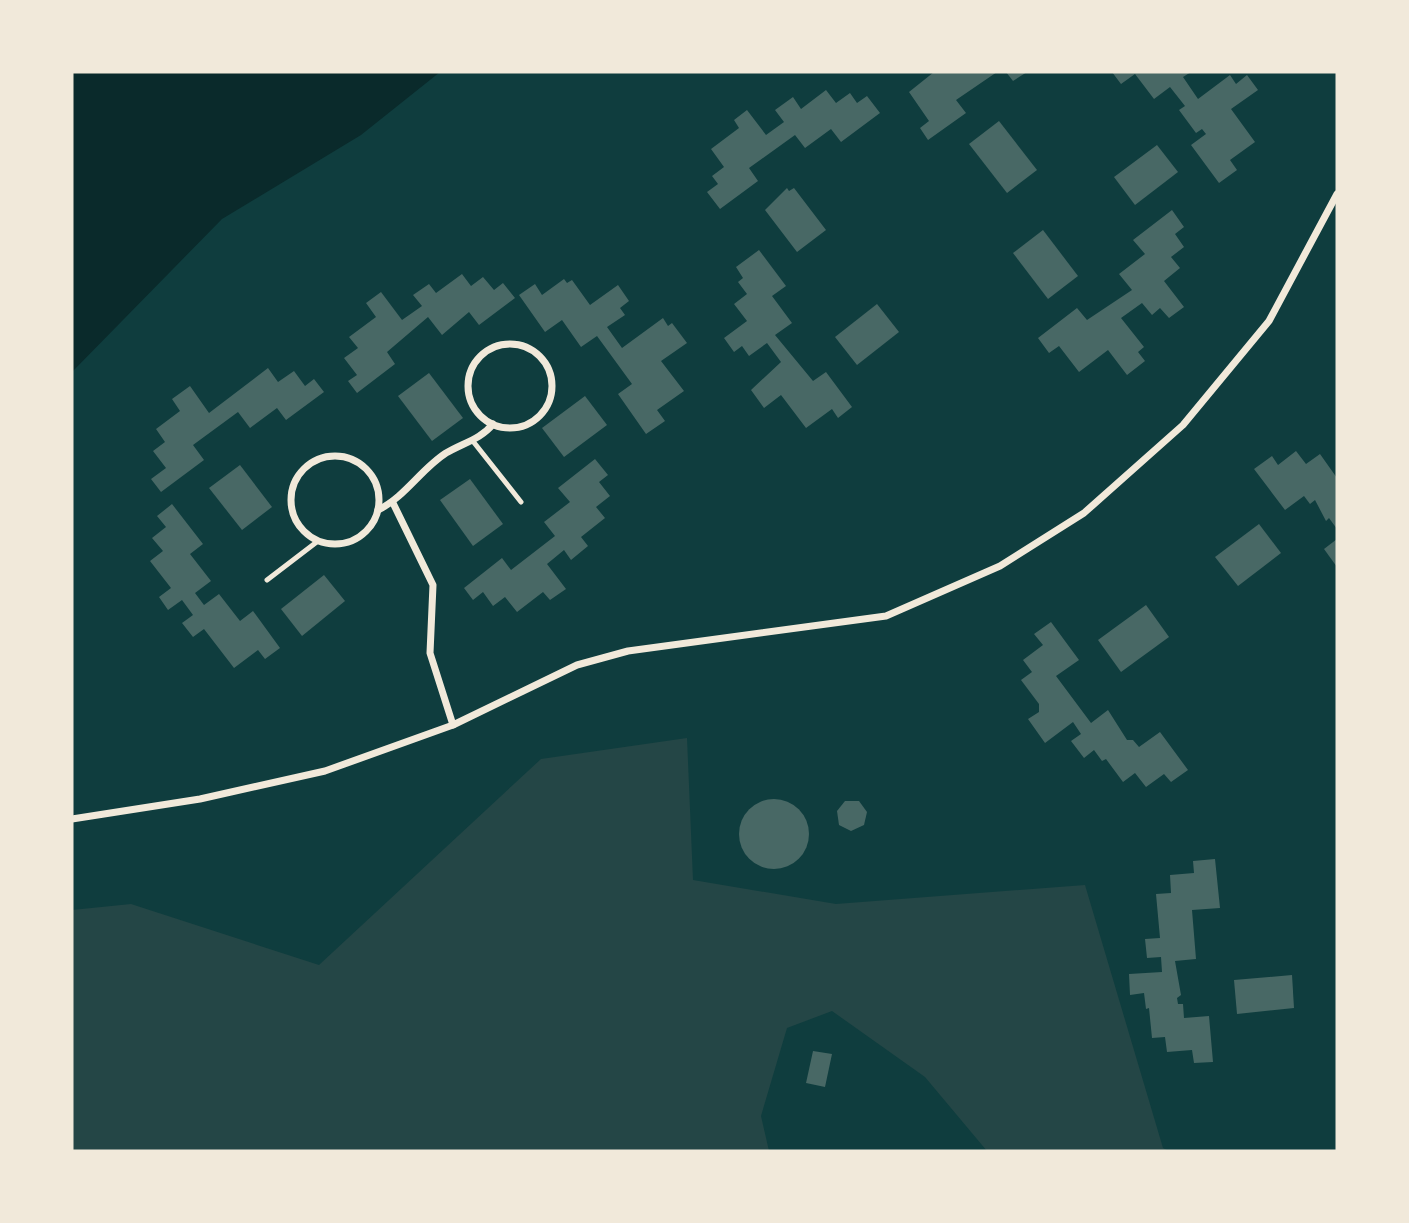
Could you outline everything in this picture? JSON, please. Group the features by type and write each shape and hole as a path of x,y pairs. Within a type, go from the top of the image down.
{"street":[{"path":"72,819 200,799 325,771 453,725 577,664 628,651 886,616 1000,566 1083,513 1184,425 1269,321 1337,194"},
{"path":"512,344 525,347 537,354 551,377 547,405 539,416 527,424 513,428 493,424 477,412 470,400 469,373 485,351 512,344"},
{"path":"378,510 393,503 409,484 445,454 486,433 493,424"},
{"path":"337,456 351,459 364,466 373,477 378,491 378,510 367,531 355,540 340,545 318,541 300,528 293,515 290,501 296,479 310,463 337,456"},
{"path":"393,503 433,585 430,653 453,725"}],"lane":[{"path":"472,440 521,502"},
{"path":"267,580 318,541"}],"shaded area":[{"path":"72,72 440,72 361,135 222,219 72,372"},
{"path":"687,738 693,880 836,904 1085,885 1163,1148 1169,1151 987,1151 925,1077 832,1011 787,1028 761,1116 769,1151 72,1151 72,910 131,904 319,965 541,759"}],"building":[{"path":"934,72 997,72 956,100 966,113 928,140 920,128 929,121 909,92"},
{"path":"1006,72 1027,72 1013,81"},
{"path":"1112,72 1191,72 1183,77 1198,99 1230,75 1236,84 1247,75 1258,90 1231,109 1255,142 1230,160 1237,170 1219,183 1191,145 1206,134 1202,129 1196,133 1179,110 1185,106 1170,87 1154,99 1135,74 1121,84"},
{"path":"826,90 836,103 850,93 857,103 867,96 880,113 841,142 831,129 805,148 795,135 749,168 758,181 720,209 707,192 718,184 712,176 724,167 711,149 739,128 734,120 747,110 766,135 784,122 775,110 793,97 801,109"},
{"path":"999,121 1037,170 1007,193 969,144"},
{"path":"1157,145 1178,172 1135,205 1114,177"},
{"path":"787,188 789,191 794,188 826,230 797,252 765,210"},
{"path":"1172,210 1184,227 1175,234 1184,247 1171,257 1180,268 1164,281 1184,307 1169,318 1160,308 1152,315 1142,303 1121,318 1144,347 1138,352 1145,361 1127,375 1108,350 1079,372 1059,346 1049,353 1038,338 1077,308 1087,320 1132,290 1119,274 1145,254 1133,240"},
{"path":"1043,230 1078,276 1048,299 1013,253"},
{"path":"759,250 786,286 772,296 792,323 775,335 813,381 826,372 852,407 838,418 832,409 806,428 781,395 764,408 751,390 781,362 767,343 749,356 742,346 734,352 724,338 747,321 734,304 747,294 738,282 743,278 736,267"},
{"path":"462,274 471,286 483,277 494,290 503,283 515,298 479,325 469,312 442,335 428,317 387,352 395,364 357,393 348,381 357,375 344,358 358,348 349,337 376,317 366,303 381,292 402,320 422,306 413,295 429,284 436,293"},
{"path":"564,279 567,283 572,280 590,305 618,285 629,301 620,308 625,315 607,327 622,348 663,318 668,326 672,323 687,343 661,361 684,391 657,410 665,421 646,434 618,394 632,384 597,336 581,347 562,320 545,332 519,295 535,284 542,295"},
{"path":"877,304 899,332 857,365 835,337"},
{"path":"268,368 278,382 294,371 305,386 314,379 324,392 286,420 277,408 250,428 238,412 193,445 204,460 161,492 151,479 166,468 153,451 165,442 156,429 180,411 172,399 190,386 209,413"},
{"path":"429,373 463,418 432,441 398,396"},
{"path":"585,396 607,425 564,457 542,428"},
{"path":"1296,451 1306,464 1320,454 1337,478 1337,529 1329,518 1326,521 1315,500 1310,504 1304,496 1285,510 1254,469 1272,456 1278,465"},
{"path":"595,459 608,475 599,482 610,496 596,507 605,518 581,537 588,546 571,560 564,550 547,564 566,589 550,600 543,592 517,612 505,597 493,606 483,592 473,600 464,588 502,558 511,570 555,536 544,522 570,502 558,488"},
{"path":"240,465 272,507 242,530 209,488"},
{"path":"470,479 503,524 473,546 440,500"},
{"path":"172,504 203,544 190,554 211,581 195,593 204,605 219,594 240,621 253,611 280,648 265,659 258,650 234,668 204,629 193,637 182,623 193,615 182,600 168,610 159,597 171,588 150,561 163,551 152,538 166,527 157,516"},
{"path":"1259,524 1281,553 1238,586 1215,557"},
{"path":"1337,539 1337,567 1324,549"},
{"path":"324,575 345,601 302,636 281,609"},
{"path":"1146,605 1169,637 1121,672 1098,640"},
{"path":"1051,622 1079,660 1056,676 1091,723 1108,710 1127,740 1133,740 1139,747 1160,732 1188,770 1171,782 1164,774 1146,787 1135,773 1123,782 1106,759 1102,761 1094,750 1084,758 1071,741 1081,734 1073,722 1045,743 1028,719 1039,712 1039,704 1021,680 1032,672 1023,660 1043,645 1034,634"},
{"path":"767,799 781,799 794,805 803,814 809,834 807,847 799,859 781,869 767,869 754,863 745,854 739,841 739,827 745,814 754,805"},
{"path":"845,801 859,801 867,812 864,825 851,831 839,825 837,811"},
{"path":"1215,859 1220,908 1192,910 1196,959 1175,961 1181,995 1177,998 1178,1004 1183,1004 1184,1018 1209,1016 1213,1062 1194,1063 1192,1050 1167,1052 1165,1037 1152,1038 1149,1008 1146,1009 1144,993 1130,995 1129,974 1162,972 1161,957 1147,958 1145,939 1160,938 1156,894 1171,893 1170,875 1194,873 1193,861"},
{"path":"1292,975 1294,1008 1237,1014 1234,980"},
{"path":"813,1051 832,1054 825,1087 806,1083"}]}
